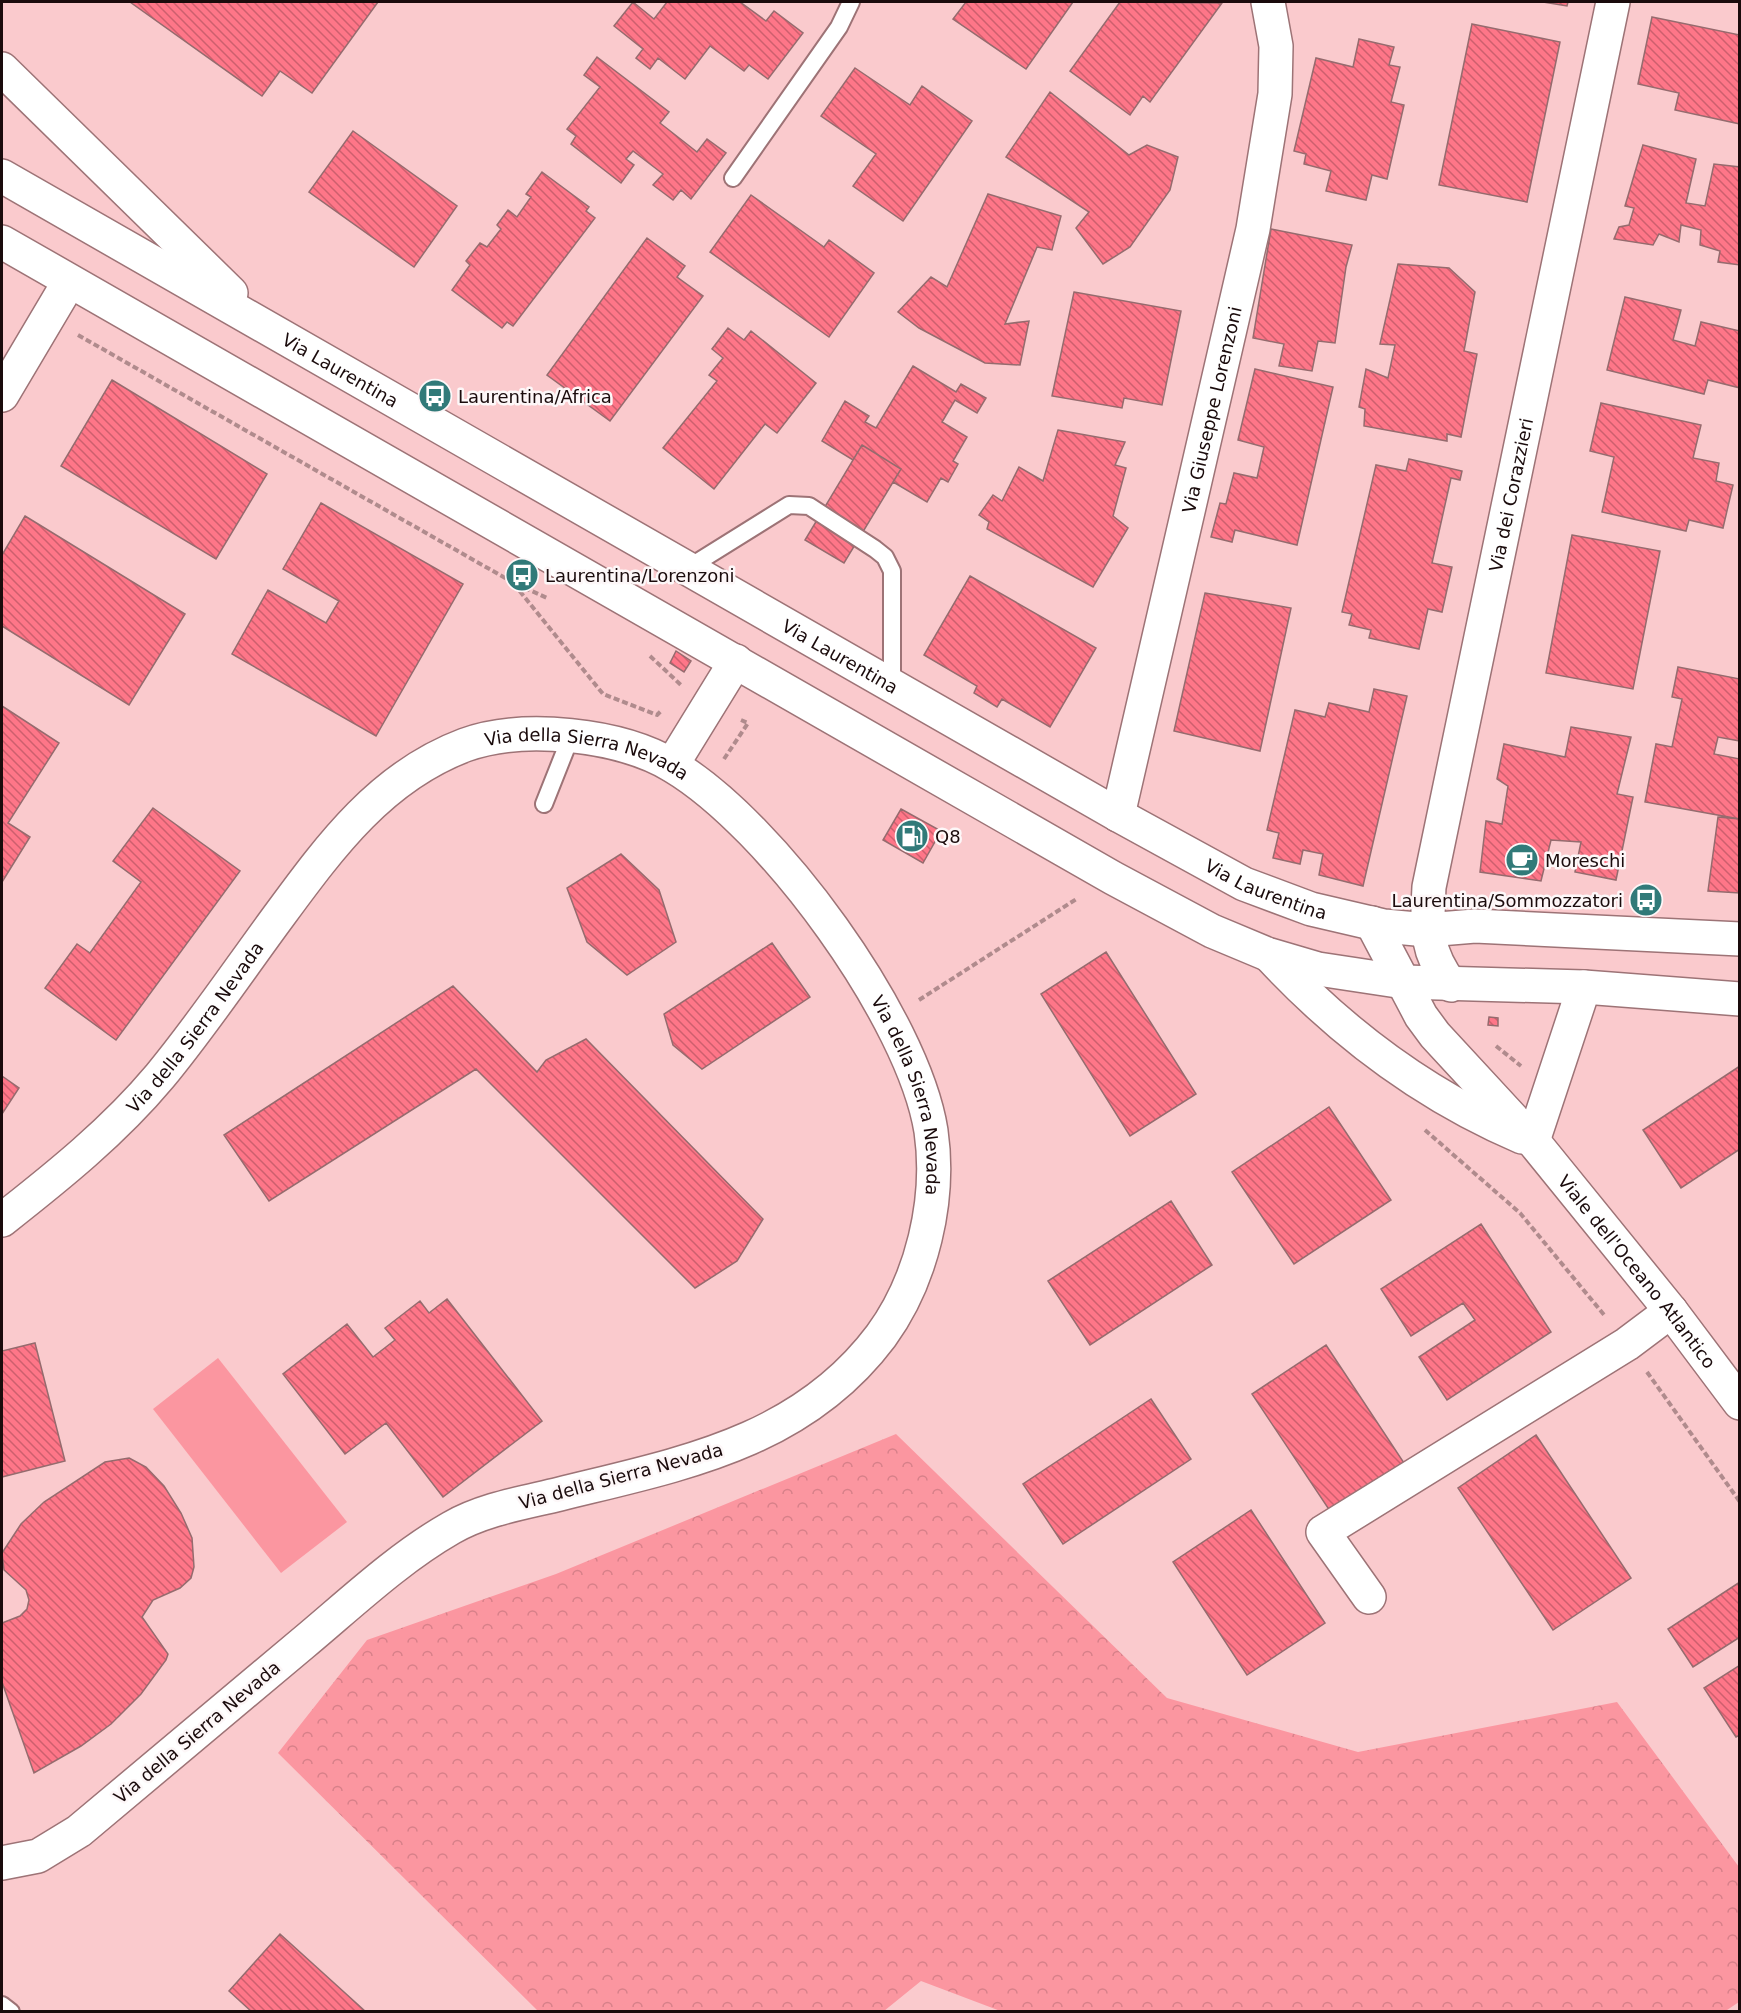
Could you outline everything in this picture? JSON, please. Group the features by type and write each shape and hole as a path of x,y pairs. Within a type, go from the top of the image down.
{"main road":[{"name":"Via Giuseppe Lorenzoni","path":"1118,815 1255,218 1275,94 1276,46 1268,2"},
{"name":"Via dei Corazzieri","path":"1451,985 1436,963 1427,930 1429,887 1613,2"},
{"path":"2,69 267,327"},
{"name":"Via Laurentina","path":"2,176 1118,815 1244,884 1311,909 1372,923 1427,930 1475,926 1740,939"},
{"path":"2,242 1113,878 1212,931 1267,954 1318,969 1404,982 1584,987 1740,999"},
{"path":"2,395 69,282"},
{"path":"672,765 736,662"},
{"name":"Via della Sierra Nevada","path":"2,1221 95,1143 138,1101 180,1050 318,863 373,801 422,766 470,743 506,735 571,736 614,744 672,765 746,826 809,897 885,1012 917,1081 930,1128 932,1181 924,1240 912,1278 895,1314 876,1342 837,1385 813,1404 764,1433 704,1456 489,1511 437,1536 348,1606 79,1831 38,1856 2,1863"},
{"name":"Viale dell'Oceano Atlantico","path":"1372,923 1421,1016 1435,1035 1533,1141 1671,1311 1740,1403"},
{"name":"Viale dell'Oceano Atlantico","path":"1267,954 1322,1010 1395,1065 1463,1110 1533,1141"},
{"path":"1533,1141 1584,987"},
{"path":"1369,1598 1323,1532 1627,1344 1671,1311"}],"lane":[{"path":"733,178 839,27 851,2"},
{"path":"688,568 789,505 809,506 880,553 892,571 892,685"},
{"path":"544,804 571,736"},
{"path":"2,2005 10,2012"}],"path":[{"path":"48,318 514,583 603,694 657,716 663,708"},
{"path":"674,692 680,685"},
{"path":"722,762 748,723 735,717"},
{"path":"913,991 920,1001 1079,897 1089,903"},
{"path":"1423,1128 1520,1213 1627,1344 1740,1502"}],"green space":[{"path":"218,1358 347,1522 281,1573 153,1409"},
{"path":"896,1434 1167,1698 1358,1752 1617,1702 1739,1867 1739,2002 1724,2012 1003,2012 921,1981 884,2011 538,2011 278,1753 367,1640 556,1574"}],"building":[{"path":"130,2 378,2 312,93 280,71 262,96"},
{"path":"633,2 654,19 667,2 740,2 766,21 774,11 803,33 768,79 749,65 744,71 710,46 685,79 658,58 650,69 636,58 643,49 614,26"},
{"path":"966,2 1073,2 1026,69 953,19"},
{"path":"1120,2 1222,3 1150,102 1143,96 1130,115 1070,71"},
{"path":"1543,2 1568,2 1567,6"},
{"path":"1652,17 1740,35 1740,124 1675,110 1679,93 1638,84"},
{"path":"1472,24 1560,42 1527,202 1439,185"},
{"path":"1359,39 1394,47 1389,65 1400,67 1391,102 1404,105 1387,179 1372,175 1366,200 1326,191 1331,171 1304,164 1306,154 1294,151 1316,58 1353,67"},
{"path":"597,57 669,112 660,123 697,152 707,139 726,153 691,199 681,190 673,200 653,185 663,174 633,151 626,159 634,165 621,183 571,144 576,136 567,129 600,87 584,75"},
{"path":"855,68 910,105 922,86 972,121 903,221 853,186 876,154 821,116"},
{"path":"1050,92 1129,155 1147,145 1178,157 1170,190 1130,247 1103,264 1076,228 1089,212 1006,157"},
{"path":"353,131 457,206 414,267 309,192"},
{"path":"1643,145 1696,159 1686,203 1705,206 1714,164 1740,167 1740,265 1718,262 1720,251 1700,245 1701,230 1681,225 1679,242 1659,234 1653,245 1614,239 1619,227 1629,225 1634,208 1625,206"},
{"path":"542,172 589,207 586,211 595,218 513,326 507,322 502,328 452,290 470,265 466,261 480,243 487,247 501,229 497,225 508,210 517,217 531,197 526,194"},
{"path":"988,194 1061,216 1052,250 1037,247 1005,324 1029,321 1020,365 985,363 919,328 898,312 931,277 947,287"},
{"path":"751,195 824,247 829,240 874,273 829,337 710,252"},
{"path":"1271,229 1352,245 1346,267 1335,343 1318,341 1312,371 1279,366 1284,344 1253,338"},
{"path":"647,238 685,266 677,277 703,296 610,421 547,375"},
{"path":"1398,264 1449,268 1475,292 1464,351 1477,354 1461,437 1447,434 1447,441 1364,426 1365,409 1359,407 1366,369 1388,378 1395,345 1380,344"},
{"path":"1074,292 1181,311 1162,405 1124,398 1122,408 1052,396"},
{"path":"1625,297 1681,310 1673,340 1695,346 1701,322 1740,331 1740,388 1708,380 1704,394 1607,370"},
{"path":"728,328 744,340 751,331 816,383 777,433 765,424 714,489 663,448 717,381 709,375 723,358 712,349"},
{"path":"913,366 956,392 961,384 986,398 977,413 955,400 942,422 967,437 953,461 958,464 948,482 941,478 927,502 893,482 901,469 862,445 853,460 822,441 845,401 869,416 865,422 876,428"},
{"path":"1255,369 1333,387 1297,545 1235,530 1232,542 1211,537 1220,503 1226,504 1234,473 1257,478 1264,447 1238,440"},
{"path":"112,380 267,474 216,559 61,466"},
{"path":"1601,403 1701,425 1693,458 1719,463 1716,481 1733,485 1723,528 1689,520 1686,531 1602,512 1614,457 1590,451"},
{"path":"1058,430 1125,442 1115,465 1126,468 1113,516 1128,528 1093,587 987,529 989,522 979,515 993,495 1002,501 1019,467 1043,481"},
{"path":"862,445 901,469 844,563 805,540"},
{"path":"1409,459 1462,471 1460,480 1451,478 1432,563 1452,567 1442,612 1428,609 1419,649 1369,638 1371,630 1349,625 1352,614 1342,612 1376,465 1406,471"},
{"path":"321,503 463,584 376,736 232,654 268,590 326,623 339,601 283,569"},
{"path":"25,516 185,614 129,705 2,626 2,555"},
{"path":"1572,535 1660,551 1633,689 1546,673"},
{"path":"970,576 1096,648 1050,727 1002,699 997,707 974,693 977,686 924,655"},
{"path":"1205,593 1291,608 1260,751 1174,731"},
{"path":"676,651 691,661 684,672 670,663"},
{"path":"1678,667 1740,679 1740,741 1718,737 1714,754 1740,759 1740,819 1645,802 1656,744 1672,747 1682,699 1672,697"},
{"path":"1374,689 1407,696 1363,886 1319,875 1323,854 1303,850 1300,864 1273,858 1279,833 1267,830 1295,710 1325,717 1329,703 1369,712"},
{"path":"2,706 59,743 8,823 30,837 2,882"},
{"path":"1571,727 1631,737 1617,794 1633,797 1616,880 1575,872 1581,842 1551,840 1541,881 1480,872 1486,821 1502,824 1508,786 1497,779 1504,744 1565,757"},
{"path":"153,808 240,871 116,1040 45,988 77,944 90,953 141,882 113,861"},
{"name":"Q8","path":"901,809 941,831 923,863 883,840"},
{"path":"1718,817 1740,819 1740,893 1708,891"},
{"path":"621,854 659,890 676,942 627,975 587,942 567,888"},
{"path":"772,943 810,997 702,1069 673,1045 664,1014"},
{"path":"1106,952 1196,1094 1130,1136 1041,994"},
{"path":"453,986 537,1072 546,1060 586,1039 763,1219 737,1261 695,1288 476,1069 269,1201 224,1135"},
{"path":"1489,1017 1498,1018 1498,1026 1488,1025"},
{"path":"1740,1066 1740,1149 1681,1188 1643,1130"},
{"path":"2,1076 19,1088 2,1114"},
{"path":"1329,1107 1391,1200 1294,1264 1232,1172"},
{"path":"1171,1201 1212,1265 1090,1345 1048,1281"},
{"path":"1481,1224 1551,1332 1447,1400 1419,1357 1475,1320 1463,1303 1411,1336 1381,1289"},
{"path":"447,1299 542,1421 443,1497 386,1423 345,1454 283,1374 347,1324 373,1357 395,1340 385,1328 420,1301 429,1313"},
{"path":"35,1343 65,1461 2,1477 2,1351"},
{"path":"1326,1345 1406,1466 1332,1514 1252,1394"},
{"path":"1151,1399 1191,1459 1063,1544 1023,1484"},
{"path":"1536,1435 1631,1578 1553,1630 1458,1488"},
{"path":"129,1458 146,1467 164,1486 181,1513 192,1538 194,1567 191,1578 180,1588 153,1600 142,1617 168,1654 141,1694 111,1724 81,1746 34,1773 2,1682 2,1623 20,1616 27,1609 29,1600 26,1590 4,1570 2,1553 21,1524 44,1502 105,1462"},
{"path":"1251,1510 1325,1623 1247,1675 1173,1562"},
{"path":"1740,1582 1740,1637 1693,1667 1668,1629"},
{"path":"1740,1665 1740,1735 1736,1737 1704,1688"},
{"path":"280,1934 366,2012 252,2012 229,1991"}],"place":[{"name":"Laurentina/Africa","path":"435,396"},
{"name":"Laurentina/Lorenzoni","path":"522,575"},
{"name":"Q8","path":"912,836"},
{"name":"Moreschi","path":"1522,860"},
{"name":"Laurentina/Sommozzatori","path":"1646,900"}]}
